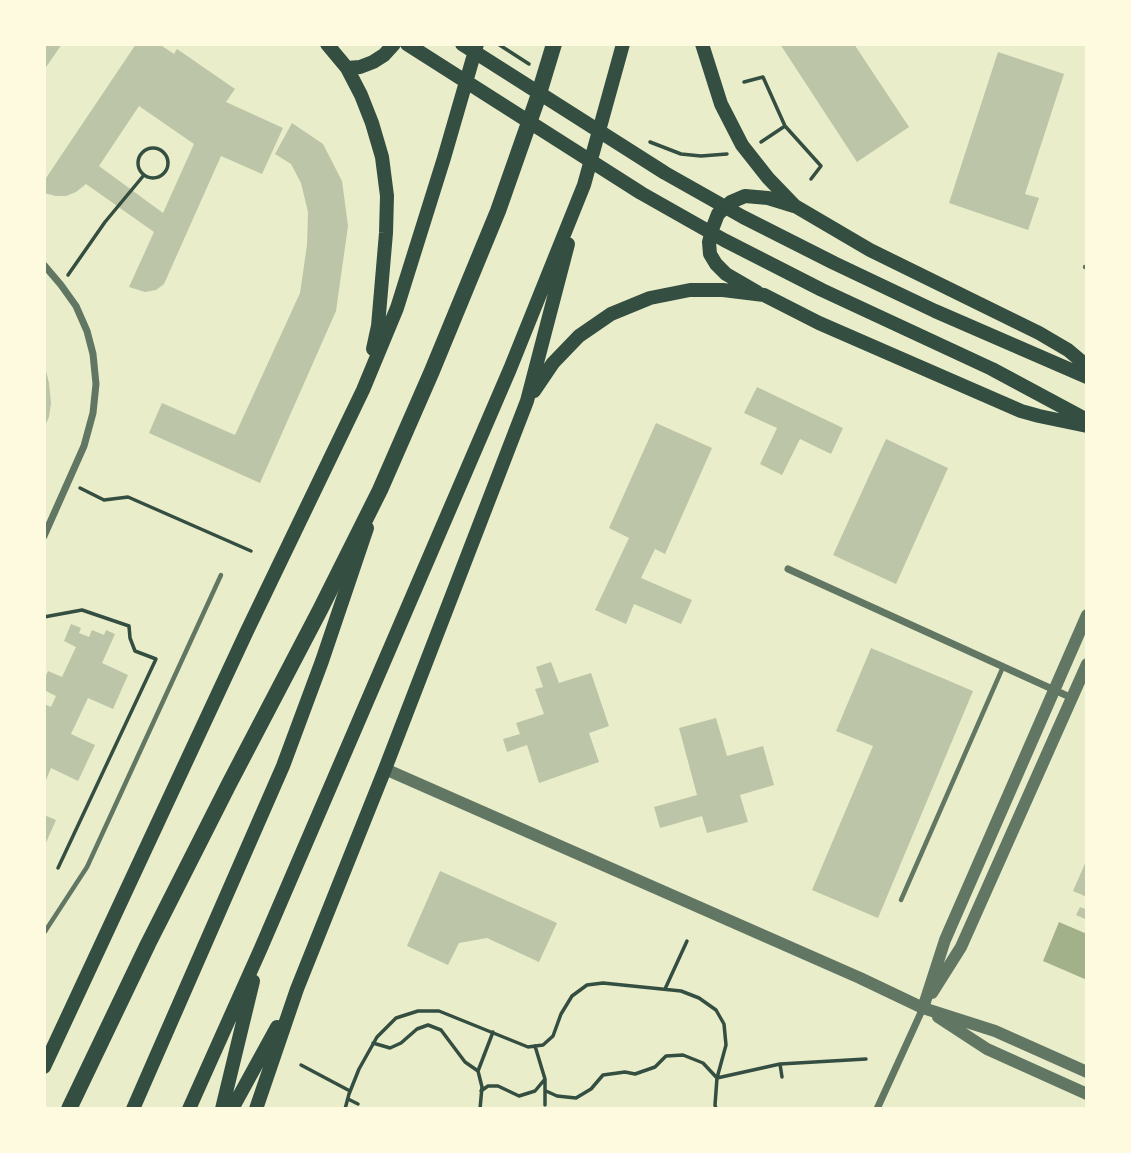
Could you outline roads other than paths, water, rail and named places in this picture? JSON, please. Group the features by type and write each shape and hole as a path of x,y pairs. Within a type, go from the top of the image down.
{"highway":[{"path":"69,1109 148,944 380,490 498,211 554,44"}],"main road":[{"path":"327,44 347,68 361,95 382,157 387,196 378,326 363,390"},
{"path":"347,68 373,62 394,44"},
{"path":"407,44 679,215 768,263 992,369 1087,420"},
{"path":"462,44 665,173 733,212 834,263 1087,377"},
{"path":"44,1067 247,631 363,390 397,308 477,44"},
{"path":"256,1109 297,989 386,769 527,401 623,44"},
{"path":"702,44 721,104 742,145 795,206"},
{"path":"189,1109 510,369 584,185"},
{"path":"1087,366 1068,350 1039,333 870,250 795,206 768,198 745,196 731,202 718,214 709,242 710,254 726,274 830,327 1021,411 1087,426"},
{"path":"527,401 553,363 579,335 611,314 650,298 690,290 723,290 764,295"},
{"path":"133,1109 283,766 380,490"},
{"path":"222,1109 261,948"},
{"path":"232,1109 297,989"}],"street":[{"path":"44,265 76,306 87,331 96,384 93,413 84,446 44,536"},
{"path":"788,569 1072,698"},
{"path":"877,1109 923,1008 945,940 1087,615"},
{"path":"923,1008 961,947 1087,664"},
{"path":"386,769 860,978 923,1008 987,1049 1087,1094"},
{"path":"923,1008 995,1031 1087,1072"}],"lane":[{"path":"44,933 87,867 221,575"},
{"path":"901,900 1003,666"}]}
